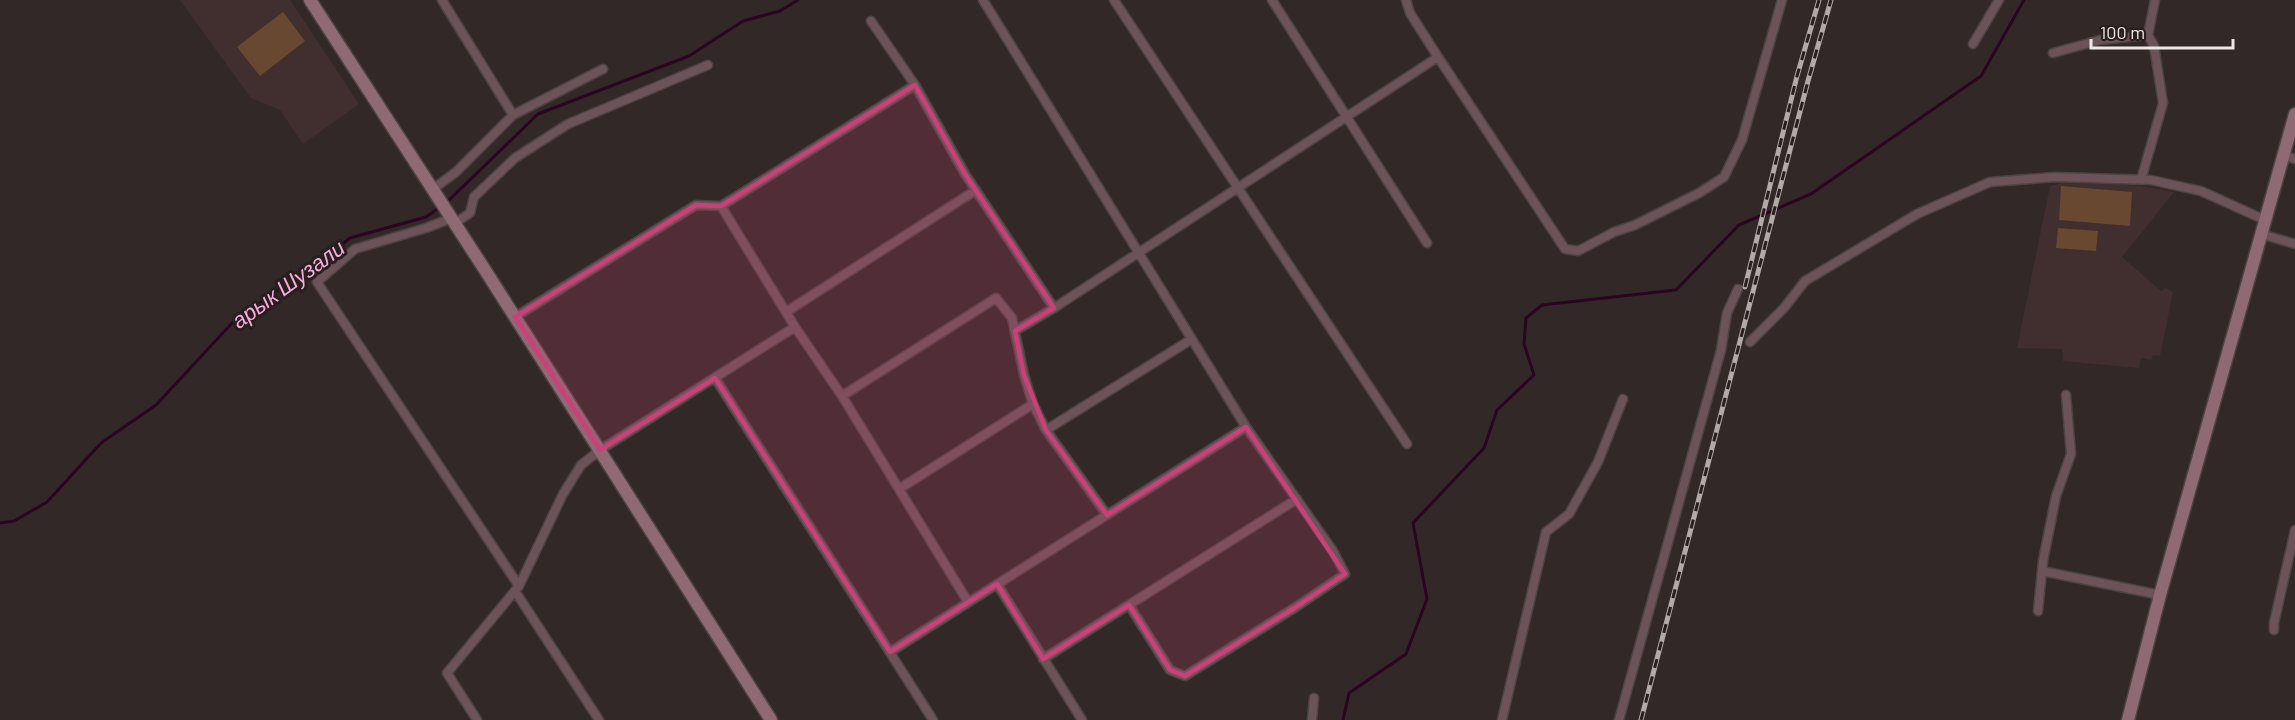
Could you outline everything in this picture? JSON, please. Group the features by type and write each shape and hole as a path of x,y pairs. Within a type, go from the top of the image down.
{"main road":[{"path":"310,0 452,218 771,720"},
{"path":"2128,720 2160,596 2265,220 2289,157 2295,114"}],"street":[{"path":"442,0 513,115"},
{"path":"983,0 1246,427 1333,551 1345,574 1185,676 1170,670 1129,605"},
{"path":"1114,0 1407,444"},
{"path":"1272,0 1427,243"},
{"path":"1406,0 1410,12 1437,57 1565,249 1578,251 1699,193 1724,177 1742,140 1782,0"},
{"path":"1973,44 1999,0"},
{"path":"2140,180 2163,103 2154,46 2148,35 2154,0"},
{"path":"871,21 915,85 976,190 1054,308"},
{"path":"2053,53 2100,40 2148,35"},
{"path":"1015,331 1054,308 1437,57"},
{"path":"599,720 517,588 317,282 355,249 470,213 474,197 514,158 568,124 708,65"},
{"path":"436,194 513,115 603,69"},
{"path":"515,317 696,205 721,206 915,85"},
{"path":"1750,342 1785,308 1805,281 1917,214 1990,182 2055,177 2151,180 2201,191 2265,220"},
{"path":"786,312 976,190"},
{"path":"721,206 795,327 842,396 968,603"},
{"path":"2261,234 2295,244"},
{"path":"1619,720 1721,350 1726,313 1738,289"},
{"path":"842,396 996,297 1012,318 1032,404 1046,430 1107,515"},
{"path":"477,720 447,673 517,588 569,484 581,465 600,450 795,327"},
{"path":"1046,430 1192,339"},
{"path":"715,378 933,720"},
{"path":"2038,611 2042,571 2056,496 2071,454 2066,395"},
{"path":"1502,720 1546,532 1569,513 1598,462 1623,399"},
{"path":"899,489 1032,404"},
{"path":"890,652 1246,427"},
{"path":"1043,658 1297,499"},
{"path":"2274,630 2295,530"},
{"path":"2042,571 2160,596"},
{"path":"997,584 1082,720"},
{"path":"1311,720 1314,698"}],"highlighted area":[{"path":"915,85 965,174 1054,308 1015,331 1024,375 1046,430 1107,515 1246,427 1345,574 1296,607 1185,676 1170,670 1129,605 1043,659 997,584 890,652 715,378 600,450 515,317 696,205 721,206"}],"shaded area":[{"path":"180,0 290,0 359,104 303,144 280,110 251,98"},
{"path":"283,12 305,41 260,76 237,47"},
{"path":"2063,183 2134,185 2174,192 2122,257 2161,291 2165,288 2173,292 2160,356 2153,355 2151,360 2141,358 2139,368 2063,361 2062,349 2017,348 2050,186"},
{"path":"2061,186 2132,192 2130,226 2059,220"},
{"path":"2058,228 2098,231 2096,251 2056,248"}],"waterway":[{"name":"арык Шузали","path":"445,204 538,114 689,56 743,21 780,11 798,0"},
{"path":"1343,720 1349,693 1406,654 1427,599 1413,523 1484,448 1497,410 1534,375 1524,344 1526,318 1542,305 1676,290 1739,225 1811,194 1981,76 2024,0"},
{"name":"арык Шузали","path":"0,523 14,521 47,502 101,443 156,405 233,322 350,238 426,217 440,207"}],"railway":[{"path":"1745,287 1797,76 1819,0"},
{"path":"1641,720 1831,0"}]}
